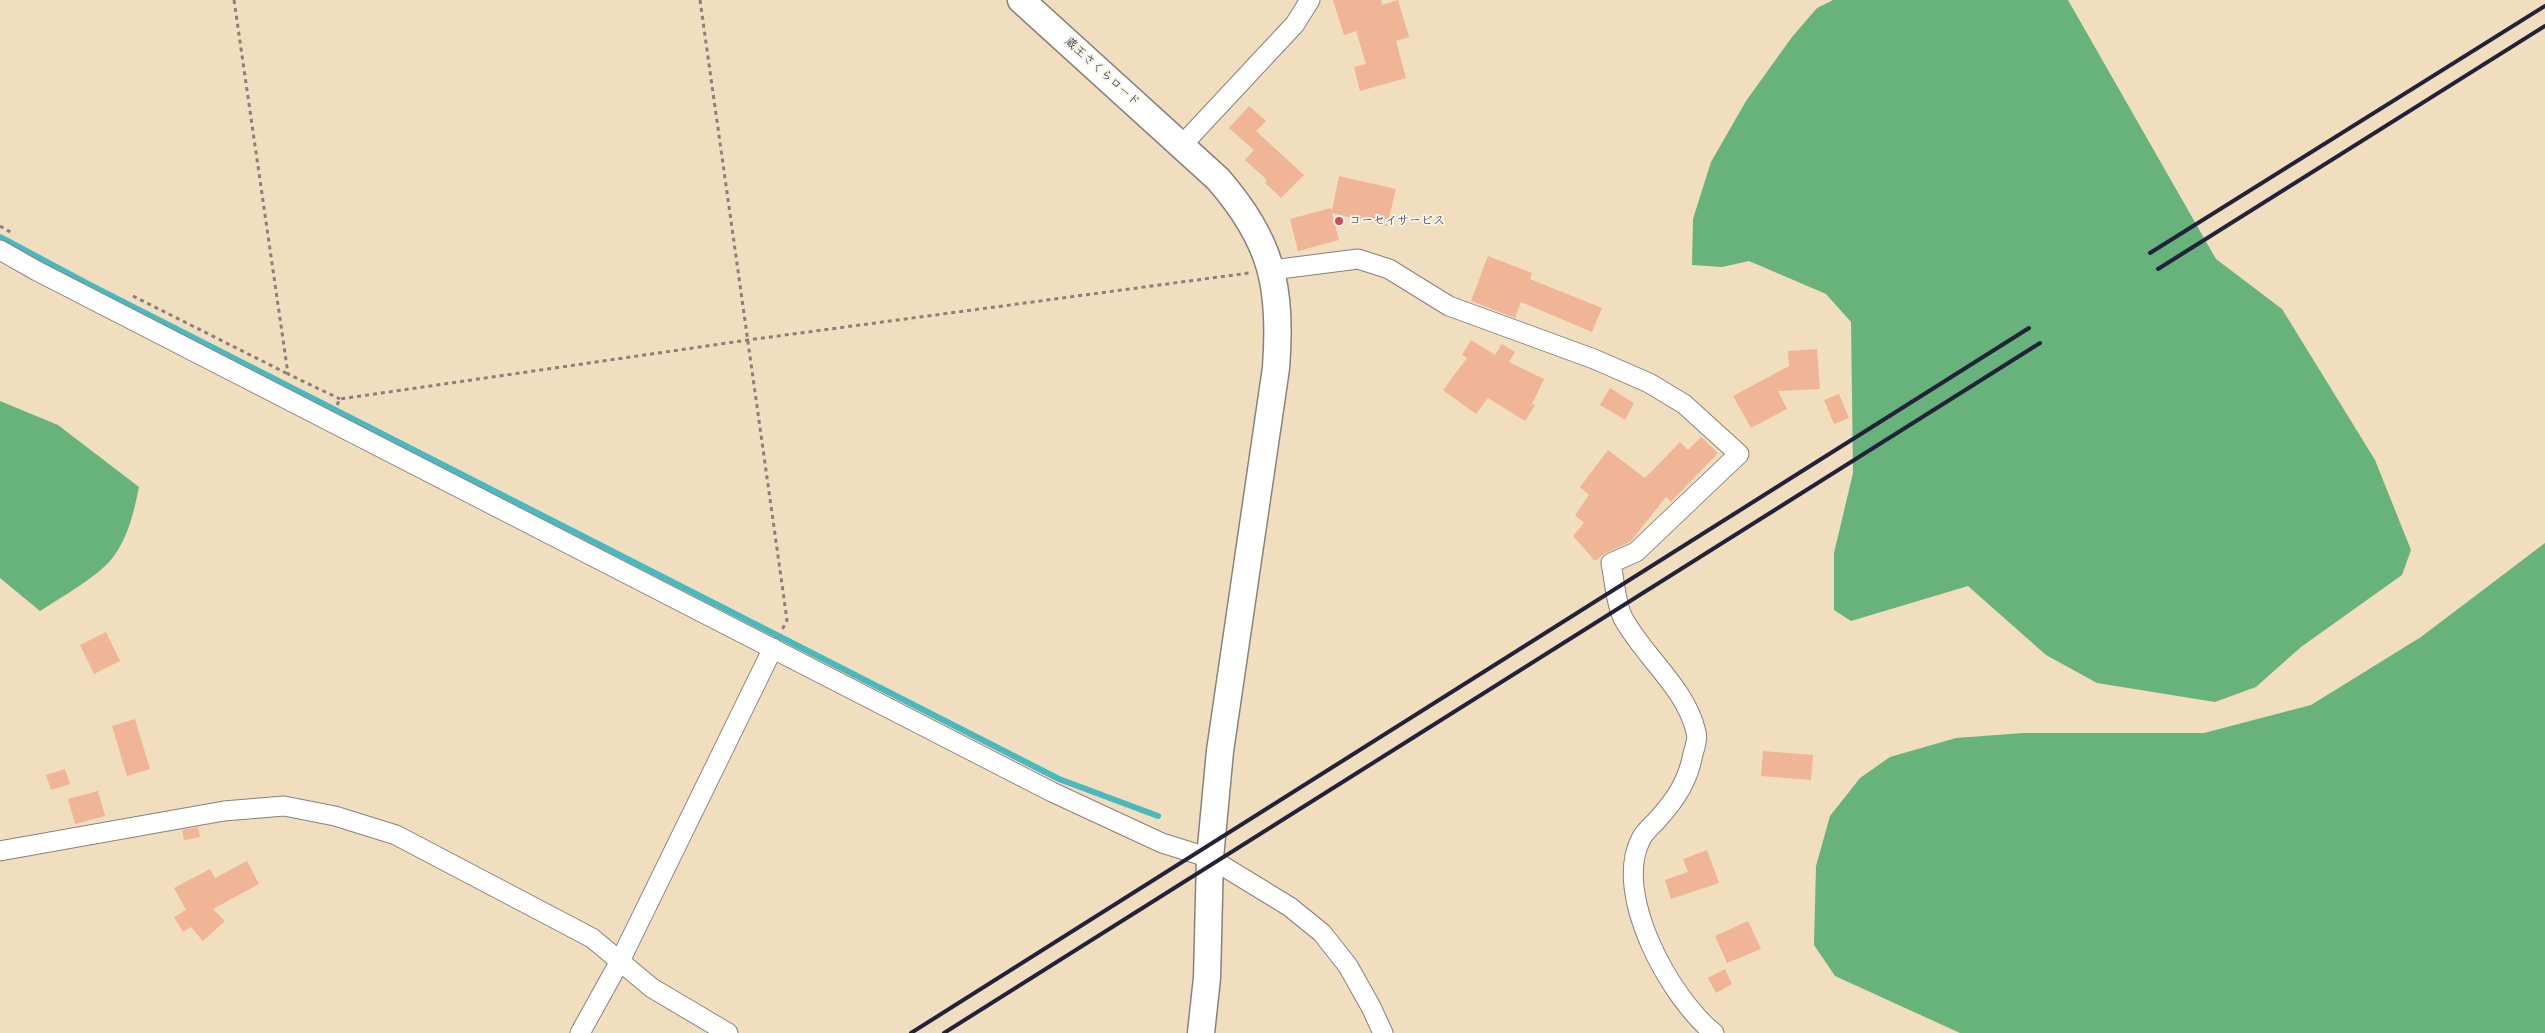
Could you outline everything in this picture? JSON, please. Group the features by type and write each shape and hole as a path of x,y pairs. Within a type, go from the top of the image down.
{"street":[{"name":"蔵王さくらロード","path":"1021,0 1183,144 1218,179 1242,207 1260,239 1272,270 1277,299 1279,335 1276,368 1220,751 1210,858 1207,978 1202,1033"},
{"path":"1183,144 1295,24 1310,0"},
{"path":"0,250 38,272 1052,792 1162,843 1210,858 1290,907 1322,933 1348,966 1383,1033"},
{"path":"1272,270 1358,259 1388,269 1449,306 1594,359 1649,384 1684,404 1739,454 1636,552 1611,563 1622,617 1689,709 1697,734 1689,774 1675,800 1641,839 1633,870 1635,897 1652,948 1681,995 1704,1024 1714,1033"},
{"path":"580,1033 620,961 773,648"},
{"path":"0,851 224,811 284,806 336,816 396,835 592,938 652,988 728,1033"}],"path":[{"path":"234,0 288,374"},
{"path":"700,0 787,620 783,629"},
{"path":"0,226 16,235"},
{"path":"128,294 339,401 748,340 1272,270"}],"green space":[{"path":"1833,0 2068,0 2216,259 2282,309 2375,460 2411,550 2402,575 2301,647 2256,687 2215,702 2097,683 2046,655 1968,586 1851,621 1834,610 1834,553 1853,473 1851,322 1826,294 1749,261 1722,267 1692,265 1693,219 1711,162 1746,101 1792,37 1817,8"},
{"path":"0,401 58,425 139,487 127,531 114,556 100,571 40,611 0,578"},
{"path":"2545,543 2545,1033 1960,1033 1835,976 1814,945 1816,866 1830,816 1860,778 1890,757 1956,738 2023,733 2204,733 2311,705 2421,637"}],"building":[{"path":"1333,0 1381,0 1382,5 1398,0 1409,37 1396,41 1406,78 1360,91 1354,67 1366,64 1356,31 1344,35"},
{"path":"1249,106 1266,121 1256,131 1304,175 1281,198 1265,183 1267,180 1245,160 1254,150 1229,128"},
{"path":"1339,176 1396,189 1387,226 1332,213 1339,240 1298,251 1290,219 1331,208 1332,211"},
{"path":"1488,256 1532,273 1530,279 1602,308 1592,332 1521,302 1515,318 1471,301"},
{"path":"1471,340 1495,355 1502,344 1515,352 1509,362 1544,379 1532,404 1535,405 1525,421 1488,398 1476,414 1443,390 1467,358 1462,355"},
{"path":"1817,349 1820,389 1778,391 1787,409 1751,428 1733,396 1789,366 1788,351"},
{"path":"1610,388 1634,403 1625,420 1600,405"},
{"path":"1839,394 1849,418 1834,424 1824,400"},
{"path":"1701,437 1718,453 1671,502 1666,497 1630,542 1606,553 1595,561 1573,536 1584,523 1575,515 1589,495 1580,487 1608,450 1645,478 1680,442 1688,450"},
{"path":"106,632 120,661 94,674 80,645"},
{"path":"135,719 150,769 127,776 112,726"},
{"path":"1763,751 1813,755 1811,780 1761,776"},
{"path":"65,769 70,784 51,790 46,775"},
{"path":"98,791 105,816 75,824 68,799"},
{"path":"198,827 200,837 184,840 182,830"},
{"path":"1707,850 1719,883 1671,899 1665,880 1688,872 1683,859"},
{"path":"247,861 259,884 213,909 225,921 203,941 191,927 183,932 174,917 186,910 174,888 210,869 215,878"},
{"path":"1748,921 1761,949 1727,963 1715,936"},
{"path":"1725,969 1732,984 1716,993 1708,978"}],"waterway":[{"path":"0,237 88,284 1059,779 1158,816"}],"railway":[{"path":"2150,253 2545,6"},
{"path":"2158,269 2545,26"},
{"path":"911,1033 2029,328"},
{"path":"944,1033 2040,343"}],"place":[{"name":"コーセイサービス","path":"1339,221"}]}
